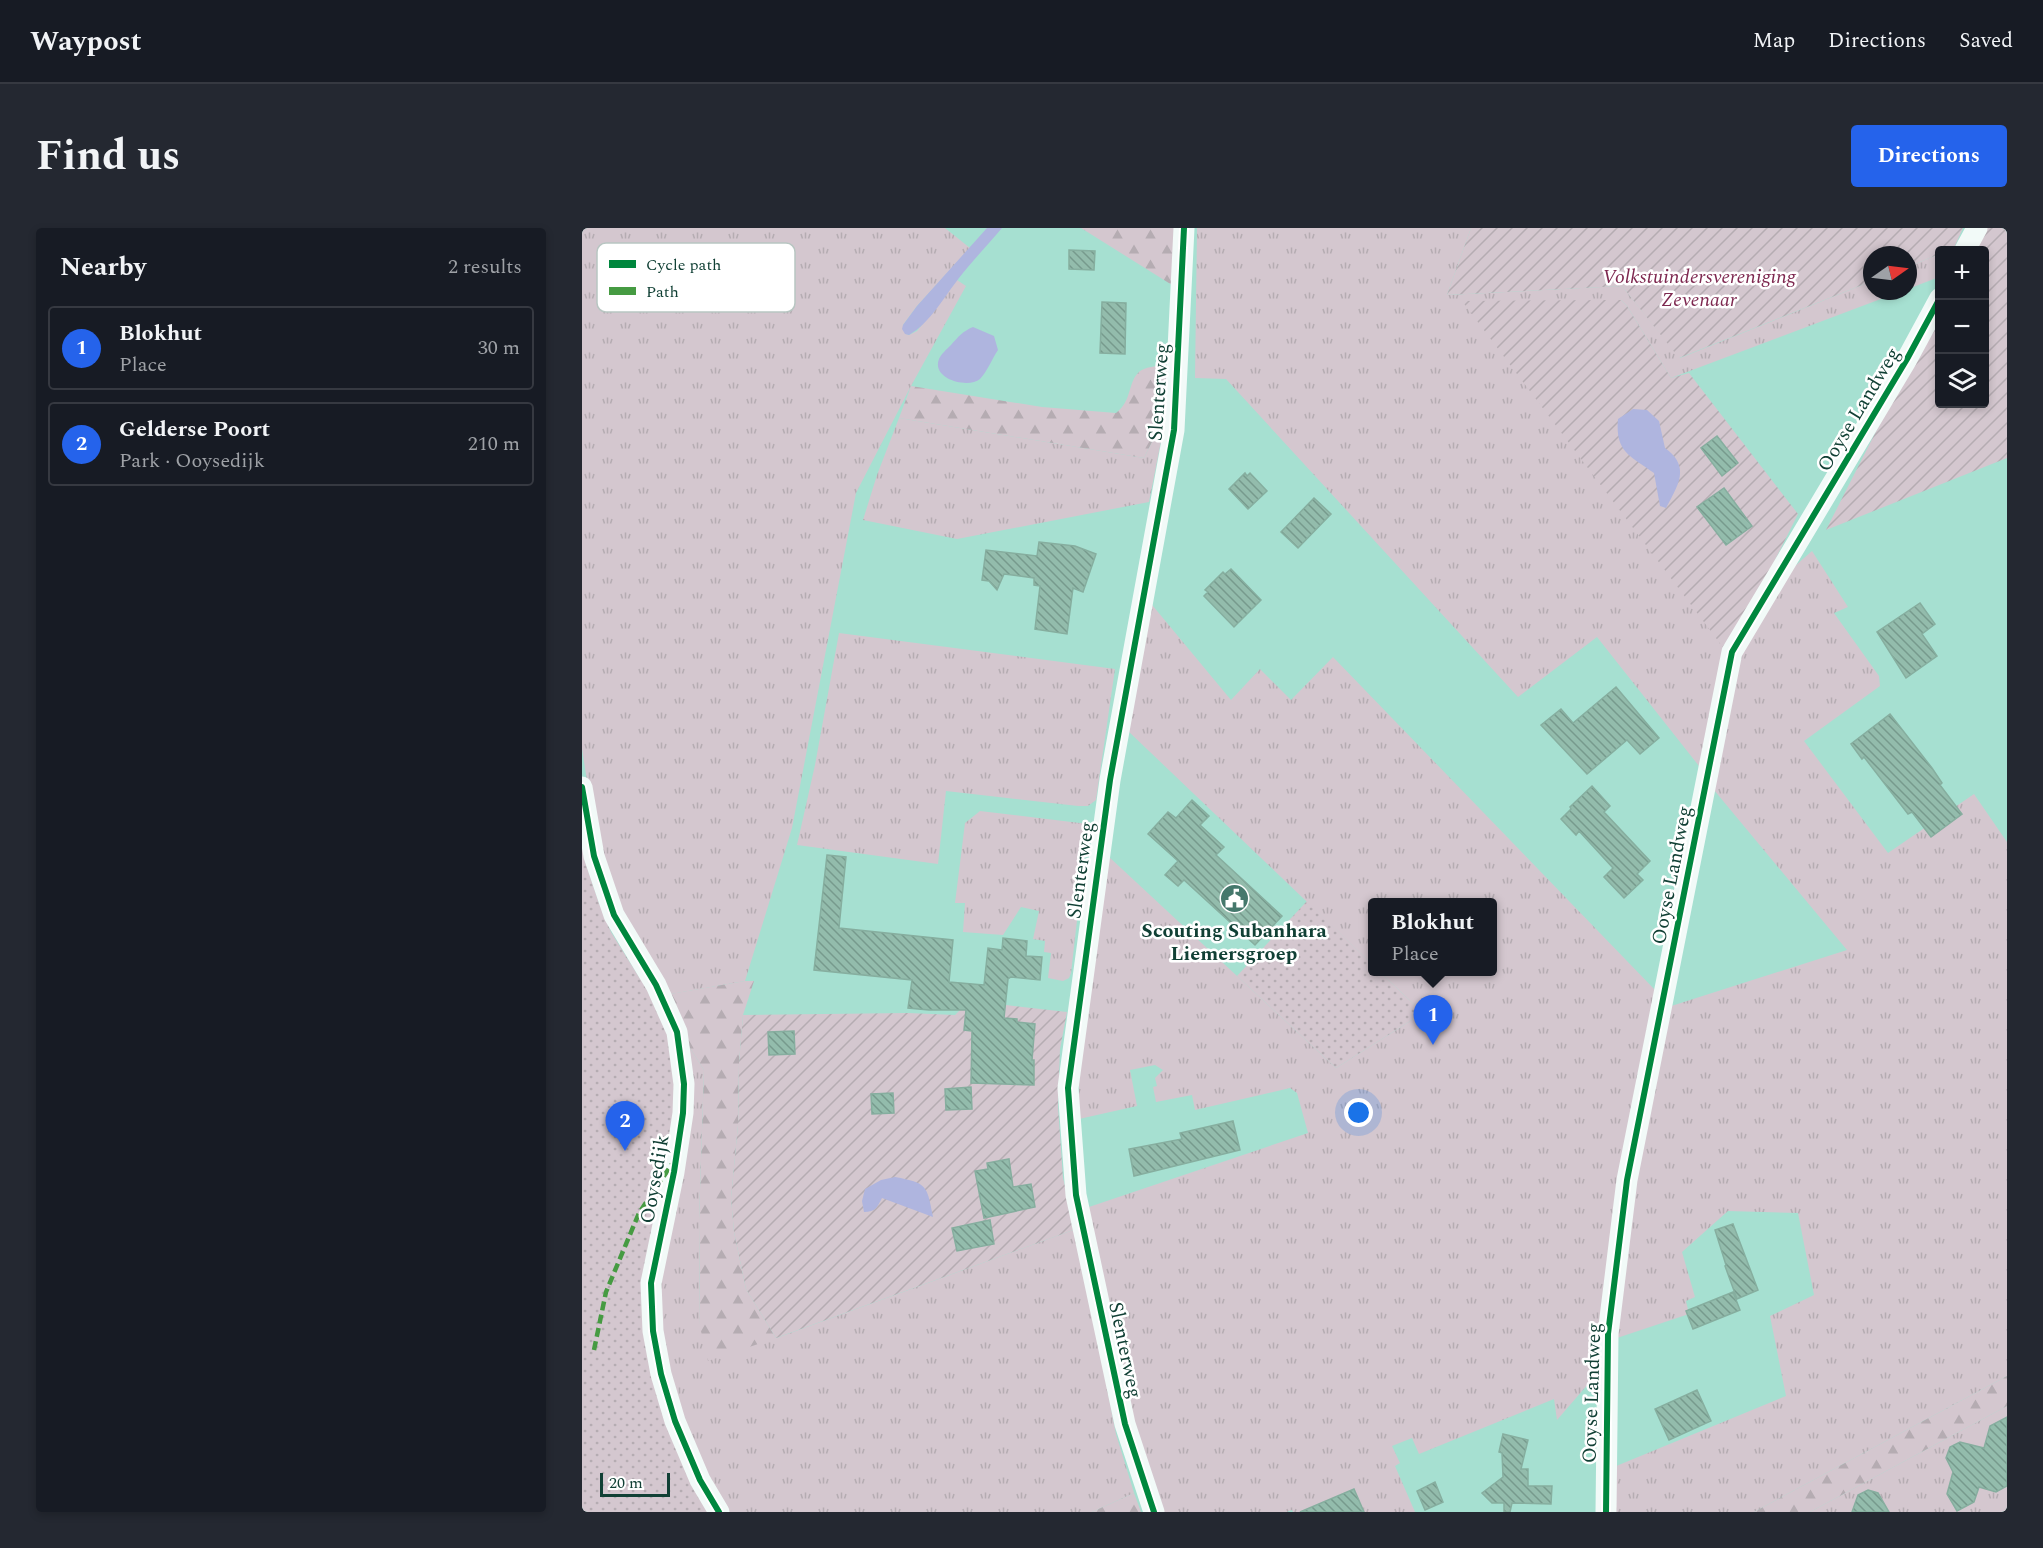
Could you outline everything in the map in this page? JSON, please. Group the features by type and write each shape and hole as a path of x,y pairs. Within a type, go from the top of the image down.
{"street":[{"name":"Slenterweg","path":"1154,1512 1125,1424 1076,1195 1068,1088 1104,817 1174,430 1184,228"},
{"path":"1967,246 1977,228"},
{"name":"Ooyse Landweg","path":"1606,1512 1608,1334 1627,1180 1732,652 1907,359 1939,300"},
{"name":"Ooysedijk","path":"582,787 594,856 614,915 656,985 677,1032 684,1084 682,1113 674,1172 651,1283 653,1331 661,1374 675,1421 700,1480 719,1512"}],"green space":[{"path":"582,228 945,228 970,248 917,306 903,325 906,334 917,331 957,280 966,286 856,493 792,828 745,981 671,994 690,1048 704,1070 699,1220 700,1327 776,1338 1076,1229 1116,1434 1134,1493 1092,1512 725,1512 702,1464 668,1374 659,1296 688,1127 615,901 590,800 582,749"},
{"path":"1081,228 1174,228 1172,285"},
{"path":"1197,228 1471,228 1447,295 1622,286 1680,358 1863,285 1863,300 1878,300 1671,378 1627,306 1621,300 1728,654 1699,766 1597,637 1518,697 1226,379 1195,378"},
{"name":"Volkstuindersvereniging Zevenaar","path":"1471,228 1963,228 1955,246 1935,246 1935,256 1917,263 1917,246 1863,246 1863,285 1679,358 1622,286 1447,295"},
{"path":"1980,228 2007,228 2007,458 1826,530 1935,315 1935,408 1989,408 1989,246 1970,246"},
{"path":"1935,256 1935,279 1917,286 1917,263"},
{"path":"1621,300 1627,306 1671,378 1689,373 1798,514 1728,654 1462,301"},
{"path":"1164,365 1168,367 1167,411 1144,458 899,418 911,386 1042,407 1116,413 1128,397 1133,380 1140,371"},
{"path":"1167,411 1149,502 957,539 863,520 899,418 1144,458"},
{"path":"1812,551 1848,607 1834,613 1879,676 1880,686 1804,741 1888,853 1974,794 2007,842 2007,1376 1754,1512 1611,1512 1609,1469 1786,1396 1770,1316 1814,1295 1798,1213 1728,1211 1682,1252 1695,1297 1686,1301 1689,1314 1614,1339 1629,1187 1665,1008 1847,950 1709,784 1733,674 1769,589"},
{"path":"1148,600 1231,700 1260,669 1291,700 1333,657 1656,991 1621,1173 1595,1376 1557,1420 1554,1399 1419,1454 1412,1438 1392,1446 1400,1463 1395,1466 1415,1512 1293,1512 1292,1510 1287,1512 1163,1512 1134,1421 1086,1208 1308,1133 1297,1093 1290,1088 1195,1110 1192,1095 1156,1102 1153,1087 1157,1086 1155,1078 1163,1070 1155,1065 1130,1070 1137,1106 1079,1119 1079,1060 1108,856 1336,1068 1423,1013 1384,976 1497,976 1497,898 1368,898 1368,960 1127,730"},
{"path":"839,633 1115,669 1096,800 1088,806 1078,806 946,791 938,864 797,845 815,765"},
{"path":"980,811 1088,824 1069,978 1063,981 1048,978 1051,953 1044,952 1045,941 1033,939 1039,911 1021,907 1003,935 963,932 965,903 955,903 965,823"},
{"path":"582,842 585,861 611,932 664,1017 674,1058 675,1114 642,1297 709,1512 582,1512"},
{"path":"1307,901 1368,960 1368,976 1384,976 1423,1013 1336,1068 1237,976"},
{"path":"754,981 743,1015 739,1063 738,1125 731,1198 734,1232 746,1289 776,1338 708,1361 700,1327 699,1220 704,1070 690,1048 670,994"},
{"path":"966,1004 1004,1008 1006,1005 1067,1012 1060,1049 1058,1106 1063,1178 1076,1229 776,1338 746,1289 734,1232 731,1198 738,1125 739,1063 743,1015 908,1013 955,1015"},
{"path":"2007,1376 2007,1406 1810,1512 1754,1512"},
{"path":"2007,1406 2007,1512 1810,1512"},
{"path":"1134,1493 1141,1512 1092,1512"}],"water":[{"path":"987,228 1002,228 924,324 909,335 905,334 902,329 903,325 917,306"},
{"path":"973,327 994,336 998,350 980,379 967,383 945,377 938,366 939,359 961,334"},
{"path":"1633,409 1647,410 1659,421 1665,448 1678,462 1680,476 1678,484 1666,508 1660,506 1654,473 1631,457 1619,439 1618,419"},
{"path":"895,1177 914,1181 924,1187 933,1217 882,1198 874,1210 864,1212 862,1201 865,1189 881,1180"}],"building":[{"path":"1069,250 1095,251 1094,270 1069,269"},
{"path":"1102,302 1126,303 1125,354 1100,353"},
{"path":"1717,436 1738,463 1722,476 1701,448"},
{"path":"1245,473 1247,476 1250,473 1267,491 1248,509 1229,489"},
{"path":"1724,488 1752,526 1726,545 1697,507"},
{"path":"1314,498 1331,514 1298,548 1281,532"},
{"path":"1039,542 1075,546 1096,554 1083,592 1073,588 1067,634 1035,629 1040,586 1034,585 1034,578 1004,574 997,590 989,581 982,580 986,550 1037,556"},
{"path":"1231,569 1261,600 1234,627 1204,596 1208,592 1205,590 1223,572 1225,574"},
{"path":"1920,603 1935,624 1922,634 1937,656 1906,678 1877,632"},
{"path":"1616,687 1659,738 1640,754 1627,740 1587,774 1541,725 1561,709 1573,723"},
{"path":"1890,714 1932,768 1942,783 1940,785 1962,814 1931,837 1912,812 1908,814 1864,757 1862,759 1851,744"},
{"path":"1592,786 1610,806 1604,812 1650,861 1637,874 1643,880 1624,898 1604,877 1613,868 1579,831 1576,835 1561,819"},
{"path":"1192,800 1209,816 1200,825 1224,847 1216,855 1282,916 1255,945 1184,880 1178,886 1165,875 1178,861 1148,834 1168,812 1176,818"},
{"path":"827,855 846,857 839,928 953,940 949,982 984,985 988,948 1002,950 1003,938 1027,941 1026,956 1042,957 1040,980 1011,977 1008,979 1004,1018 1035,1024 1032,1060 1034,1060 1034,1085 971,1083 972,1031 964,1030 966,1010 908,1008 912,980 814,970"},
{"path":"794,1031 795,1054 769,1055 768,1032"},
{"path":"971,1087 972,1109 946,1110 945,1089"},
{"path":"893,1093 894,1113 872,1114 871,1094"},
{"path":"1233,1121 1240,1150 1134,1176 1129,1149 1182,1139 1180,1133"},
{"path":"1009,1159 1013,1187 1031,1184 1035,1207 984,1218 975,1171 988,1169 987,1163"},
{"path":"990,1220 994,1244 957,1251 952,1228"},
{"path":"1733,1224 1758,1290 1737,1299 1715,1230"},
{"path":"1733,1292 1740,1310 1693,1329 1686,1311"},
{"path":"1697,1390 1711,1421 1669,1440 1655,1409"},
{"path":"2007,1417 2007,1486 1996,1492 1979,1487 1974,1502 1957,1511 1947,1494 1953,1472 1946,1458 1950,1447 1960,1442 1984,1448 1990,1426"},
{"path":"1503,1434 1528,1440 1521,1469 1528,1469 1528,1486 1552,1486 1551,1504 1512,1503 1510,1512 1504,1512 1504,1503 1492,1503 1482,1493 1503,1477 1502,1453 1499,1452"},
{"path":"1435,1482 1443,1502 1425,1510 1417,1491"},
{"path":"1354,1489 1364,1512 1300,1512"},
{"path":"1868,1490 1878,1493 1889,1512 1852,1512 1858,1495"}],"marked path":[{"path":"594,1350 606,1292 639,1213 672,1164"}],"cycle path":[{"path":"1154,1512 1125,1424 1076,1195 1068,1088 1110,780 1174,430 1184,228"},
{"path":"1606,1512 1608,1334 1627,1180 1732,652 1907,359 1939,300"},
{"path":"582,787 594,856 614,915 656,985 677,1032 684,1084 683,1113 674,1172 651,1283 653,1331 661,1374 675,1421 700,1480 719,1512"}],"place":[{"name":"Scouting Subanhara Liemersgroep","path":"1234,899"},
{"name":"Blokhut","path":"1433,1045"},
{"name":"Gelderse Poort","path":"625,1151"}]}
